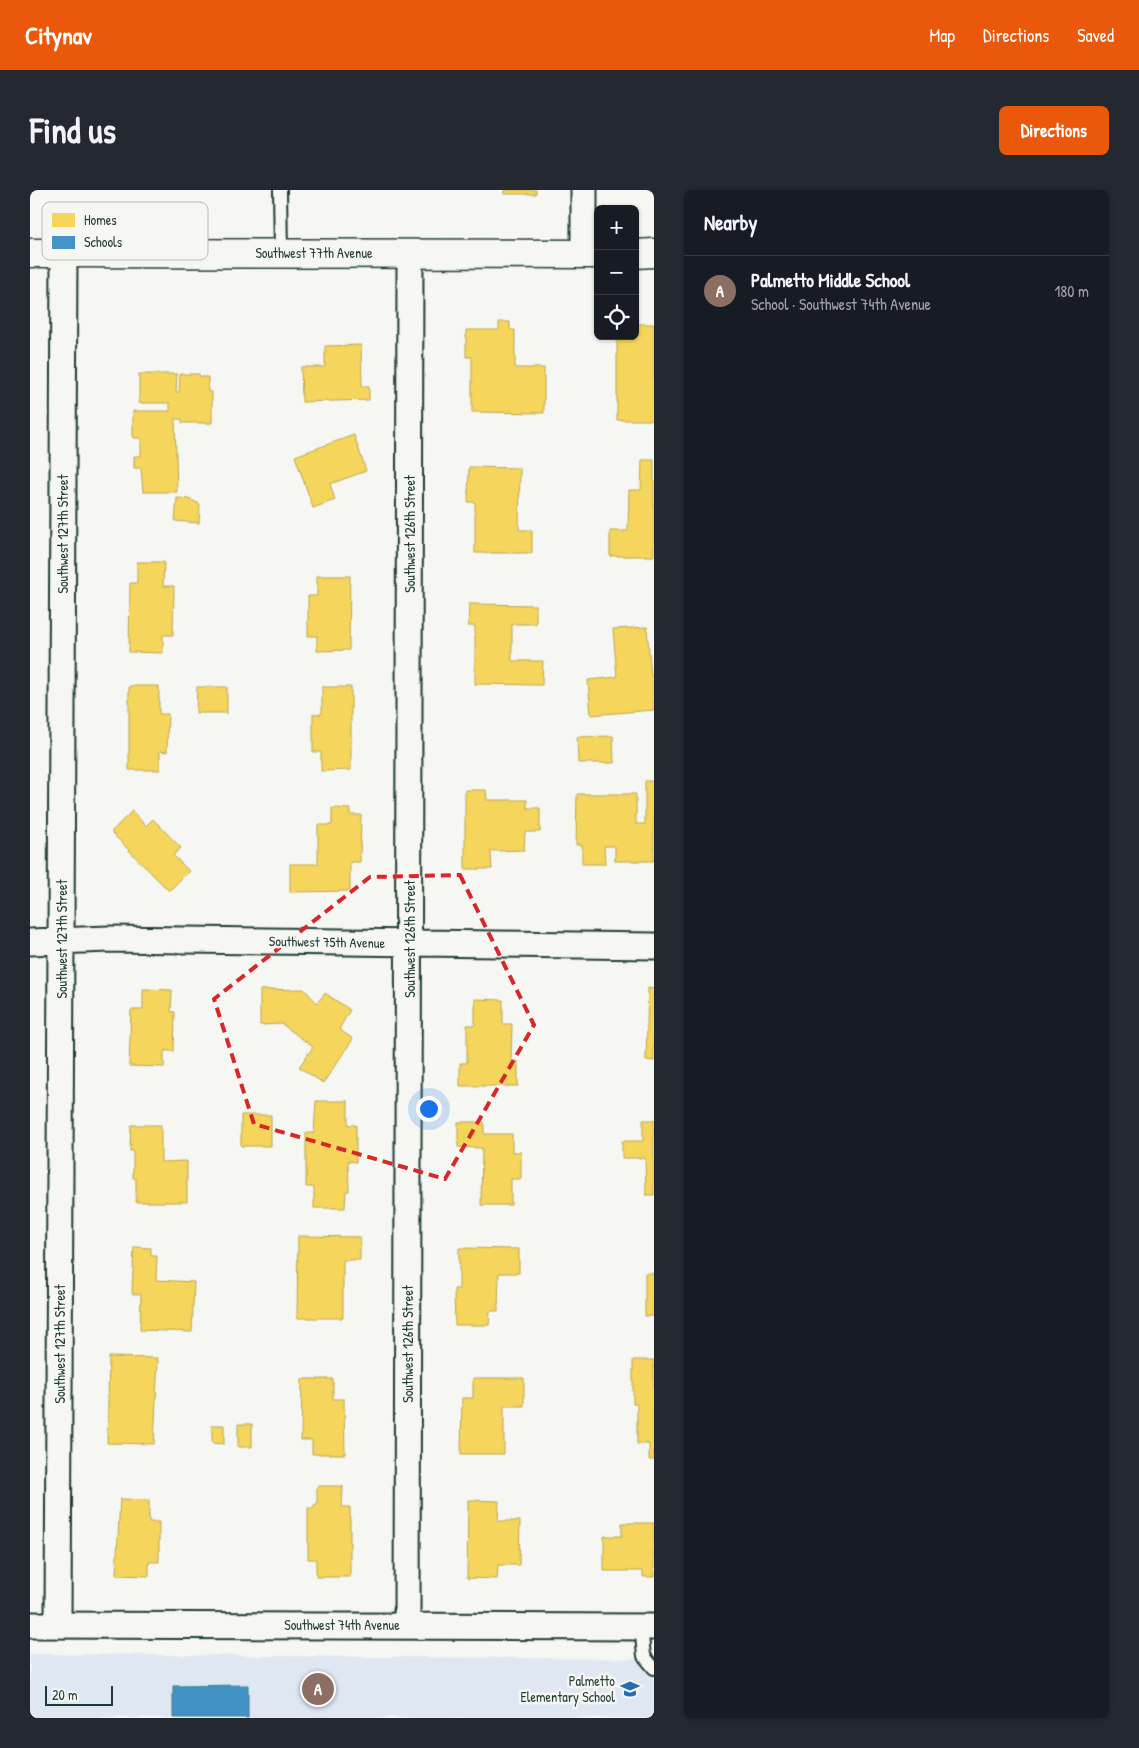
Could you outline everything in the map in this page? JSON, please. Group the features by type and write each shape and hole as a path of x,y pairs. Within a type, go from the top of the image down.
{"street":[{"path":"584,190 591,254"},
{"name":"Southwest 77th Avenue","path":"208,252 591,254"},
{"name":"Southwest 126th Street","path":"406,1625 410,942 410,254"},
{"path":"639,254 654,254"},
{"name":"Southwest 127th Street","path":"58,1625 64,260"},
{"name":"Southwest 75th Avenue","path":"30,942 410,942 654,946"},
{"name":"Southwest 74th Avenue","path":"30,1626 648,1626"}],"lane":[{"path":"280,190 281,252"},
{"path":"648,1626 644,1656 654,1668"}],"highlighted area":[{"path":"460,875 534,1025 445,1179 254,1124 214,999 370,877"}],"shaded area":[{"path":"30,1654 654,1659 654,1718 30,1718"}],"building: Homes":[{"path":"504,190 536,190 536,194 504,194"},
{"path":"499,322 510,322 510,330 515,330 515,368 544,368 544,413 472,412 472,357 466,357 466,330 499,330"},
{"path":"639,324 654,324 654,420 617,420 617,340 639,340"},
{"path":"361,345 362,386 369,386 369,400 302,402 301,367 325,367 325,346"},
{"path":"139,374 177,374 176,392 179,392 180,374 199,374 200,377 208,377 208,392 212,392 212,423 182,423 182,419 175,419 177,492 143,492 141,468 134,468 134,456 141,456 141,438 133,438 133,411 170,411 170,403 139,403"},
{"path":"354,435 366,471 330,484 335,500 313,508 295,456"},
{"path":"642,460 654,460 654,556 610,556 610,531 628,531 629,490 641,490"},
{"path":"469,467 520,468 519,530 532,530 532,553 475,553 475,502 468,502"},
{"path":"177,498 188,499 200,504 199,523 175,521"},
{"path":"137,562 164,562 163,586 174,586 173,635 163,635 163,653 129,652 130,583 137,583"},
{"path":"317,576 350,576 349,650 317,651 317,636 308,636 308,596 317,596"},
{"path":"469,604 536,605 536,624 512,624 512,661 543,661 542,685 475,684 475,626 468,626"},
{"path":"647,627 651,676 654,676 654,710 591,715 588,680 617,677 613,629"},
{"path":"129,686 159,686 159,714 168,714 167,752 160,751 160,770 129,770"},
{"path":"197,687 227,687 227,713 196,713"},
{"path":"322,687 351,687 351,770 321,771 321,752 313,752 313,714 322,714"},
{"path":"613,736 614,763 578,763 577,737"},
{"path":"645,781 654,781 654,861 615,861 615,846 604,846 605,864 582,864 582,845 576,845 577,794 636,794 636,824 645,824"},
{"path":"465,790 486,790 487,800 527,800 527,808 540,808 540,832 525,832 524,850 491,851 492,869 465,869"},
{"path":"332,808 350,809 350,815 361,815 360,862 350,862 350,891 290,892 290,864 318,864 318,825 332,825"},
{"path":"132,811 146,826 153,819 181,848 173,855 189,871 169,891 111,832"},
{"path":"648,988 654,989 654,1061 646,1060"},
{"path":"143,989 172,990 171,1012 175,1012 174,1051 164,1051 164,1067 129,1066 131,1010 143,1010"},
{"path":"304,989 317,1003 325,993 350,1010 339,1029 353,1039 323,1083 299,1067 313,1047 282,1024 260,1025 260,990"},
{"path":"475,999 503,1000 503,1024 512,1024 511,1061 518,1061 518,1086 460,1086 460,1063 467,1063 467,1025 475,1025"},
{"path":"316,1101 348,1101 348,1125 356,1125 356,1162 348,1161 349,1191 346,1191 345,1208 314,1208 314,1187 306,1187 306,1133 314,1133"},
{"path":"241,1115 271,1115 271,1146 241,1146"},
{"path":"643,1120 654,1120 654,1195 646,1195 645,1158 622,1158 622,1141 643,1141"},
{"path":"458,1122 484,1122 484,1134 512,1134 512,1152 521,1152 521,1179 511,1179 511,1205 481,1205 482,1148 458,1147"},
{"path":"131,1125 161,1125 161,1162 187,1161 187,1202 136,1202 136,1178 133,1178 133,1151 130,1151"},
{"path":"298,1236 360,1237 360,1260 343,1260 343,1318 297,1318"},
{"path":"134,1247 151,1248 151,1256 157,1256 156,1280 194,1282 192,1332 140,1330 141,1294 132,1294"},
{"path":"459,1248 519,1249 519,1273 499,1273 498,1311 490,1311 489,1325 455,1325 454,1289 459,1289"},
{"path":"645,1273 654,1273 654,1316 645,1316"},
{"path":"109,1357 158,1358 154,1444 107,1443"},
{"path":"633,1360 654,1360 654,1460 649,1460 649,1444 637,1444 637,1404 633,1404"},
{"path":"473,1378 524,1378 524,1406 504,1406 504,1454 461,1454 462,1398 473,1398"},
{"path":"302,1379 333,1379 333,1399 344,1399 345,1454 312,1454 312,1440 301,1440"},
{"path":"238,1424 252,1424 252,1447 238,1447"},
{"path":"212,1425 224,1425 224,1444 212,1443"},
{"path":"317,1486 343,1486 342,1507 350,1507 350,1577 316,1577 316,1559 308,1559 308,1508 314,1508 314,1505 317,1504"},
{"path":"120,1499 149,1500 149,1522 159,1522 159,1562 149,1562 149,1576 116,1575"},
{"path":"468,1500 499,1501 498,1521 520,1521 519,1565 498,1565 497,1579 467,1578"},
{"path":"622,1523 654,1523 654,1577 643,1577 643,1571 604,1571 604,1536 622,1536"}],"building: Schools":[{"path":"248,1685 248,1718 173,1718 173,1686"}],"place":[{"name":"Palmetto Middle School","path":"318,1689"},
{"name":"Palmetto Elementary School","path":"630,1689"}]}
